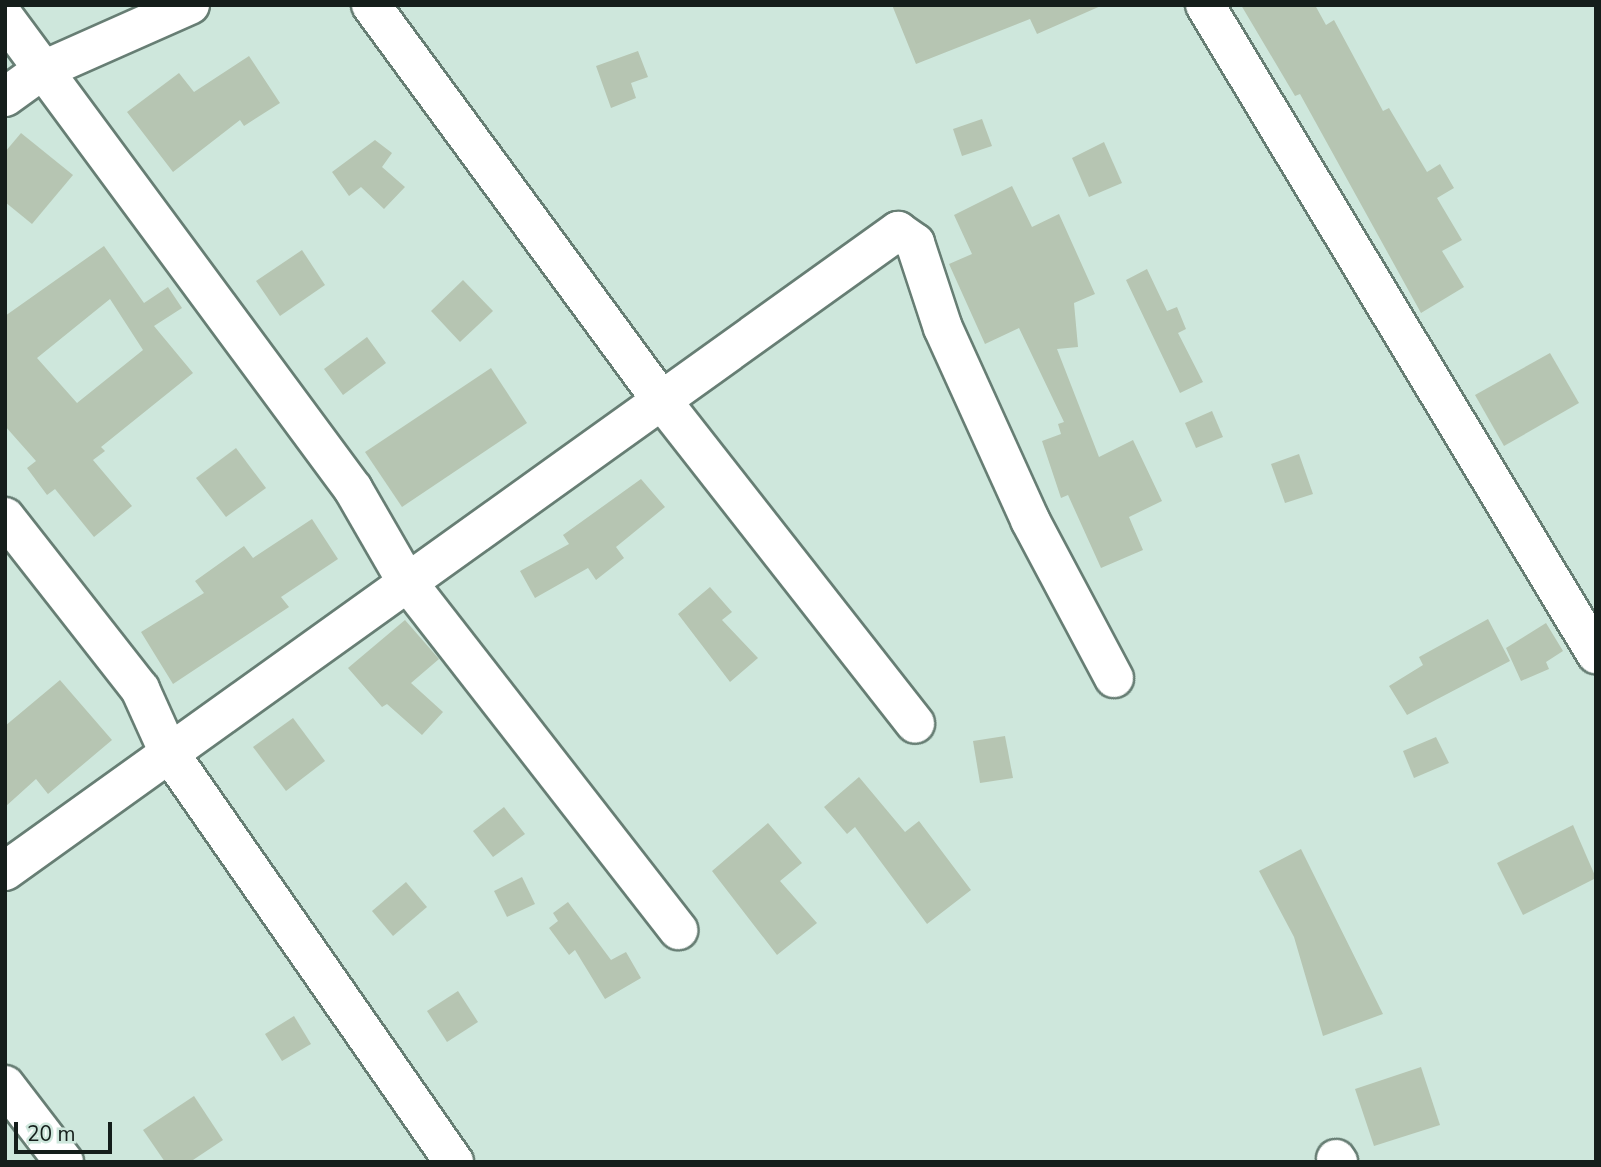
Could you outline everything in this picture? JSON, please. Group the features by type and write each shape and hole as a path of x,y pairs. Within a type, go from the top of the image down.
{"street":[{"path":"5,97 41,71 190,5"},
{"path":"370,5 659,397 915,724"},
{"path":"1205,5 1596,654"},
{"path":"5,18 41,71 353,489 405,579 678,930"},
{"path":"5,871 405,579 659,397 898,231 906,233 1030,520 1114,678"},
{"path":"5,517 140,690 168,751 454,1162"},
{"path":"5,1085 64,1162"}],"building":[{"path":"892,5 1103,5 1037,34 1030,19 916,64"},
{"path":"1241,5 1315,5 1326,25 1334,20 1383,111 1389,108 1427,172 1440,164 1454,188 1437,198 1462,240 1442,251 1464,287 1421,313 1300,94 1295,96"},
{"path":"638,51 648,77 631,83 636,98 611,108 596,66"},
{"path":"249,56 280,103 244,126 240,120 173,172 127,112 179,73 194,92"},
{"path":"982,119 992,146 962,156 953,129"},
{"path":"21,133 73,175 32,224 5,202 5,152"},
{"path":"375,140 392,153 382,167 405,187 384,209 361,187 349,196 332,172"},
{"path":"1104,142 1122,183 1089,197 1072,158"},
{"path":"1012,186 1032,227 1059,214 1095,294 1074,303 1078,347 1057,349 1099,457 1133,440 1162,501 1129,517 1143,550 1101,568 1068,495 1061,498 1042,441 1061,434 1058,424 1064,422 1019,328 985,344 949,264 972,254 954,215"},
{"path":"104,246 144,303 168,287 182,308 154,326 193,373 101,447 105,451 93,460 132,506 94,537 55,489 47,495 27,468 36,461 5,426 5,316","holes":["110,299 143,350 77,403 37,358"]},
{"path":"302,250 325,285 280,316 256,281"},
{"path":"1147,269 1167,311 1177,307 1186,329 1178,333 1203,382 1180,393 1126,280"},
{"path":"463,280 493,311 460,342 431,311"},
{"path":"367,337 386,363 343,395 324,369"},
{"path":"1550,353 1579,403 1504,446 1475,395"},
{"path":"491,368 527,423 402,507 365,452"},
{"path":"1212,411 1223,437 1196,448 1185,423"},
{"path":"236,448 266,488 226,517 196,478"},
{"path":"1299,454 1313,494 1285,503 1271,464"},
{"path":"641,479 665,507 616,547 624,558 596,580 588,568 535,598 520,571 569,544 563,535"},
{"path":"312,519 338,559 281,597 289,607 173,684 141,632 204,593 195,581 244,546 253,558"},
{"path":"710,587 732,612 722,620 758,658 730,682 678,614"},
{"path":"1488,619 1510,661 1407,715 1389,686 1423,665 1419,657"},
{"path":"405,620 439,659 411,683 443,712 422,735 387,704 382,707 348,668"},
{"path":"1546,623 1563,651 1546,662 1549,669 1521,681 1506,648"},
{"path":"60,680 112,740 48,794 36,779 5,807 5,726"},
{"path":"293,718 325,761 286,791 253,747"},
{"path":"1005,736 1013,778 980,783 973,741"},
{"path":"1436,737 1449,763 1414,778 1403,751"},
{"path":"859,777 905,832 919,821 971,890 927,924 855,827 847,834 824,807"},
{"path":"504,807 525,834 493,857 473,831"},
{"path":"768,823 802,863 780,881 817,923 777,955 712,871"},
{"path":"1573,825 1596,878 1523,915 1497,863"},
{"path":"1301,849 1383,1014 1323,1036 1294,937 1259,871"},
{"path":"522,877 535,904 507,917 494,891"},
{"path":"406,882 427,907 393,936 372,911"},
{"path":"568,902 611,960 626,952 641,978 605,999 575,950 569,955 549,928 558,921 553,913"},
{"path":"458,991 478,1022 447,1042 427,1011"},
{"path":"294,1016 311,1044 282,1061 265,1034"},
{"path":"1421,1067 1440,1125 1374,1146 1355,1089"},
{"path":"194,1096 223,1140 190,1162 165,1162 143,1130"}]}
